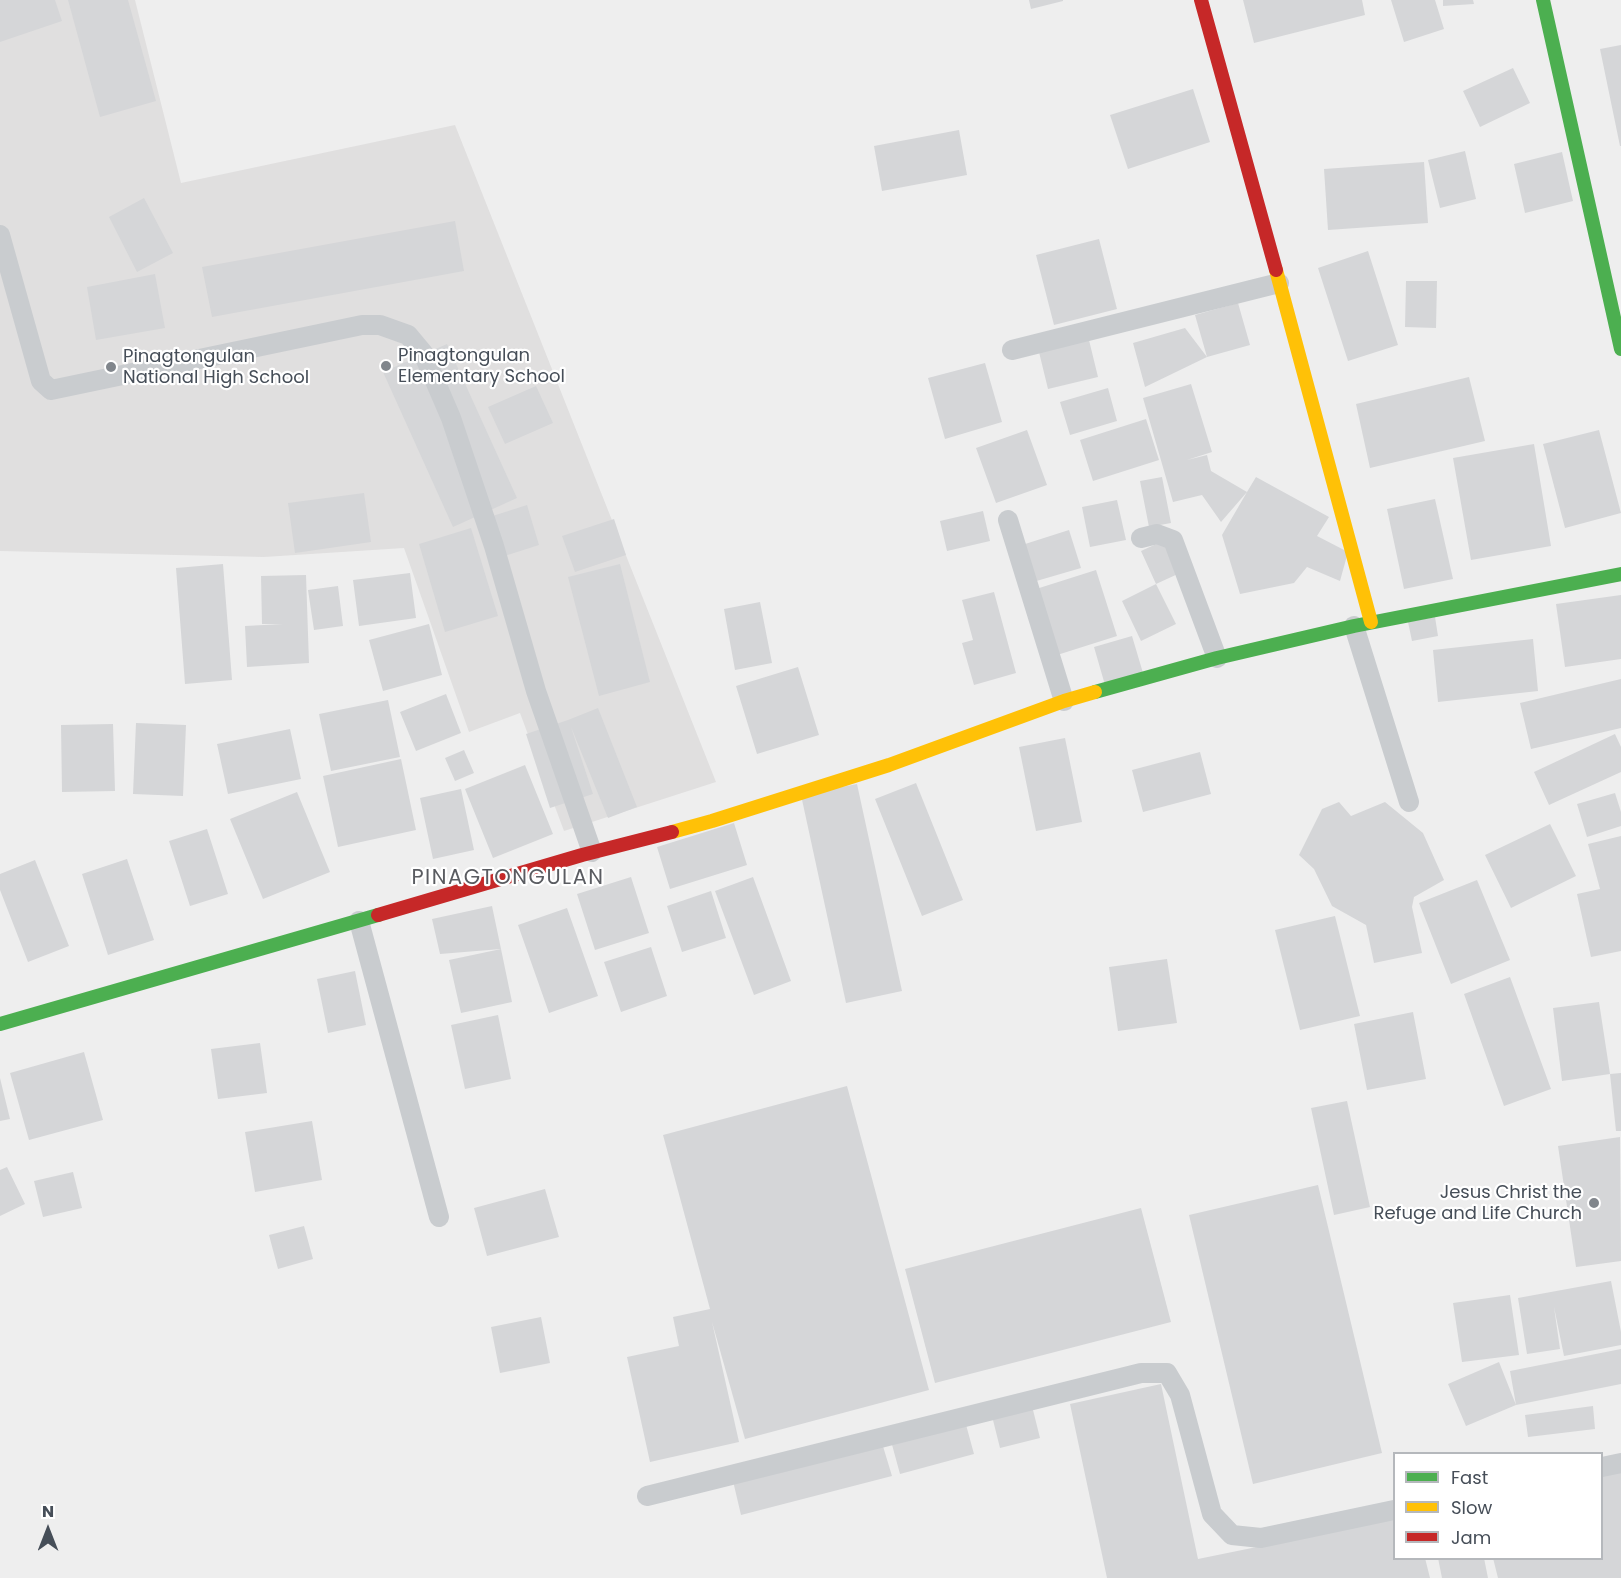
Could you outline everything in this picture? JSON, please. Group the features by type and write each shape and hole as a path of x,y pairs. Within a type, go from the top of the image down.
{"street":[{"path":"1201,0 1279,283 1362,624"},
{"path":"1543,0 1621,349"},
{"path":"0,1024 592,852 712,821 889,765 1064,701 1217,658 1362,624 1621,574"}],"lane":[{"path":"0,235 41,381 51,390 362,324 380,324 408,335 423,353 451,418 494,546 536,692 592,852"},
{"path":"1012,350 1279,283"},
{"path":"1008,520 1064,701"},
{"path":"1142,538 1157,534 1173,540 1217,658"},
{"path":"1362,624 1409,802"},
{"path":"359,921 439,1217"},
{"path":"647,1496 1142,1373 1167,1373 1180,1395 1212,1514 1232,1535 1261,1538 1393,1510"},
{"path":"1603,1467 1621,1462"}],"shaded area":[{"name":"Pinagtongulan Elementary School","path":"0,0 135,0 181,183 455,125 716,782 564,831 520,713 469,732 404,548 264,557 0,551"}],"building":[{"path":"0,0 55,0 62,21 0,42"},
{"path":"68,0 128,0 156,101 100,117"},
{"path":"1029,0 1063,0 1063,1 1031,9"},
{"path":"1243,0 1362,0 1365,15 1254,43"},
{"path":"1391,0 1435,0 1444,29 1404,42"},
{"path":"1443,0 1473,0 1474,4 1443,6"},
{"path":"1621,45 1621,146 1620,146 1600,49"},
{"path":"1513,68 1530,103 1480,127 1463,91"},
{"path":"1193,89 1210,142 1128,169 1110,115"},
{"path":"959,130 967,175 882,191 874,146"},
{"path":"1465,151 1476,199 1440,208 1428,160"},
{"path":"1562,152 1573,201 1525,213 1514,164"},
{"path":"1424,162 1428,223 1328,230 1324,169"},
{"path":"144,198 173,253 137,272 109,217"},
{"path":"455,221 464,271 212,317 202,267"},
{"path":"1099,239 1117,309 1054,325 1036,255"},
{"path":"1368,251 1398,345 1348,361 1318,268"},
{"path":"155,274 165,328 96,340 87,287"},
{"path":"1406,281 1437,281 1436,328 1405,327"},
{"path":"1238,303 1250,345 1207,357 1195,315"},
{"path":"1185,328 1207,357 1145,387 1133,343"},
{"path":"1088,336 1098,377 1048,389 1038,348"},
{"path":"447,344 517,498 453,527 383,372"},
{"path":"985,363 1002,422 945,439 928,378"},
{"path":"1469,377 1485,441 1370,468 1356,404"},
{"path":"1191,384 1212,452 1187,460 1207,455 1211,471 1247,492 1221,522 1202,495 1173,502 1143,398"},
{"path":"536,386 553,423 505,444 488,407"},
{"path":"1108,388 1117,421 1070,435 1060,402"},
{"path":"1146,419 1159,460 1093,481 1080,440"},
{"path":"1027,430 1047,485 996,503 976,448"},
{"path":"1599,430 1621,513 1565,528 1543,444"},
{"path":"1534,444 1551,546 1471,560 1453,458"},
{"path":"1162,477 1171,523 1149,527 1140,481"},
{"path":"1256,477 1329,517 1317,536 1348,552 1340,581 1307,567 1294,583 1240,594 1222,535"},
{"path":"364,493 371,542 295,553 288,503"},
{"path":"1435,499 1453,579 1404,589 1387,509"},
{"path":"1117,500 1126,540 1090,547 1082,507"},
{"path":"527,505 539,545 489,561 477,521"},
{"path":"983,511 990,541 947,551 940,521"},
{"path":"614,519 626,555 575,572 562,536"},
{"path":"471,528 498,616 445,632 419,544"},
{"path":"1069,530 1081,568 1033,582 1022,545"},
{"path":"1165,540 1180,573 1156,584 1141,551"},
{"path":"223,564 232,680 185,684 176,568"},
{"path":"620,564 650,682 599,696 568,577"},
{"path":"1096,570 1117,636 1054,656 1033,590"},
{"path":"410,573 416,618 359,626 353,580"},
{"path":"306,575 309,663 247,667 245,626 283,624 262,624 261,576"},
{"path":"1156,584 1176,624 1141,641 1122,601"},
{"path":"338,586 343,626 314,630 308,590"},
{"path":"994,592 1016,673 974,685 962,643 973,640 962,600"},
{"path":"1621,595 1621,659 1565,667 1556,604"},
{"path":"760,602 772,663 735,670 724,609"},
{"path":"1435,617 1438,636 1412,641 1408,622"},
{"path":"429,624 442,675 383,691 369,640"},
{"path":"1132,636 1143,673 1105,685 1094,647"},
{"path":"1533,639 1538,691 1438,702 1433,650"},
{"path":"798,667 819,735 757,754 736,686"},
{"path":"1621,679 1621,728 1531,749 1520,703"},
{"path":"446,694 461,733 416,751 400,712"},
{"path":"388,700 400,757 331,771 319,714"},
{"path":"598,708 637,807 608,818 571,727 593,794 550,808 526,734"},
{"path":"136,723 186,725 183,796 133,794"},
{"path":"113,724 115,791 62,792 61,725"},
{"path":"290,729 301,779 228,794 217,744"},
{"path":"1615,734 1621,747 1621,772 1549,805 1534,772"},
{"path":"1065,738 1082,822 1036,831 1019,747"},
{"path":"464,750 474,773 455,781 445,758"},
{"path":"1200,752 1211,794 1143,812 1132,770"},
{"path":"401,759 416,830 338,847 323,776"},
{"path":"525,765 553,834 493,858 465,789"},
{"path":"916,783 963,900 922,916 875,799"},
{"path":"857,784 902,991 846,1003 801,795"},
{"path":"461,789 474,850 433,859 420,798"},
{"path":"297,792 330,872 263,899 230,819"},
{"path":"1615,793 1621,812 1621,826 1587,837 1577,804"},
{"path":"1339,802 1351,816 1385,802 1423,833 1444,880 1414,897 1412,907 1422,953 1374,963 1366,925 1332,906 1314,869 1299,855 1322,809"},
{"path":"734,823 747,865 670,889 657,847"},
{"path":"1550,824 1576,876 1511,908 1485,855"},
{"path":"207,829 228,894 190,906 169,841"},
{"path":"1621,836 1621,951 1591,957 1577,894 1600,889 1588,844"},
{"path":"127,859 154,940 108,955 82,874"},
{"path":"35,860 69,946 28,962 0,890 0,874"},
{"path":"631,877 649,933 595,950 577,894"},
{"path":"753,877 791,981 754,995 715,891"},
{"path":"1477,880 1510,960 1451,984 1419,903"},
{"path":"711,891 726,938 682,952 667,906"},
{"path":"492,906 501,949 440,954 432,919"},
{"path":"567,908 598,996 549,1013 518,925"},
{"path":"1335,916 1360,1016 1300,1030 1275,930"},
{"path":"651,947 667,996 621,1012 604,962"},
{"path":"501,949 512,1002 461,1013 449,960"},
{"path":"1167,959 1177,1023 1118,1031 1109,967"},
{"path":"355,971 366,1025 328,1033 317,979"},
{"path":"1510,977 1551,1089 1504,1106 1464,994"},
{"path":"1599,1002 1610,1074 1562,1081 1553,1008"},
{"path":"1413,1012 1426,1079 1367,1090 1354,1024"},
{"path":"498,1015 511,1079 465,1089 451,1025"},
{"path":"260,1043 267,1093 218,1099 211,1049"},
{"path":"84,1052 103,1120 29,1140 10,1073"},
{"path":"1621,1073 1621,1131 1616,1131 1610,1074"},
{"path":"0,1078 10,1119 0,1121"},
{"path":"847,1086 929,1390 745,1439 712,1322 739,1442 650,1462 627,1357 679,1346 673,1317 710,1309 663,1135"},
{"path":"1347,1101 1370,1207 1334,1215 1311,1108"},
{"path":"312,1121 322,1180 255,1192 245,1132"},
{"name":"Jesus Christ the Refuge and Life Church","path":"1620,1137 1621,1261 1576,1267 1558,1146"},
{"path":"7,1167 25,1204 0,1216 0,1170"},
{"path":"73,1172 82,1208 43,1217 34,1181"},
{"path":"1318,1185 1382,1453 1253,1484 1189,1215"},
{"path":"545,1189 559,1237 487,1256 474,1208"},
{"path":"1141,1208 1171,1322 935,1383 905,1269"},
{"path":"304,1226 313,1259 278,1269 269,1235"},
{"path":"1611,1281 1621,1332 1621,1345 1564,1356 1554,1307 1560,1349 1527,1354 1518,1298"},
{"path":"1510,1295 1519,1355 1462,1362 1453,1303"},
{"path":"541,1317 550,1363 500,1373 491,1327"},
{"path":"1621,1349 1621,1384 1516,1405 1510,1371"},
{"path":"1499,1362 1516,1405 1466,1426 1448,1384"},
{"path":"1161,1384 1198,1559 1393,1519 1393,1560 1426,1560 1430,1578 1107,1578 1070,1404"},
{"path":"1032,1406 1040,1438 1000,1448 992,1416"},
{"path":"1593,1406 1595,1429 1528,1437 1525,1415"},
{"path":"965,1421 974,1454 900,1474 891,1441"},
{"path":"882,1443 892,1476 741,1515 733,1481"},
{"path":"1621,1472 1621,1578 1498,1578 1494,1560 1603,1560 1603,1476"},
{"path":"1438,1560 1484,1560 1488,1578 1442,1578"}],"traffic: fast":[{"path":"1543,0 1621,349"},
{"path":"1095,692 1217,658 1354,626 1621,574"},
{"path":"0,1024 378,915"}],"traffic: slow":[{"path":"1276,270 1371,622"},
{"path":"672,832 889,765 1064,701 1095,692"}],"traffic: jam":[{"path":"1201,0 1276,270"},
{"path":"378,915 582,855 672,832"}],"place":[{"name":"Pinagtongulan Elementary School","path":"386,366"},
{"name":"Pinagtongulan National High School","path":"111,367"},
{"name":"Jesus Christ the Refuge and Life Church","path":"1594,1203"}],"district":[{"name":"PINAGTONGULAN","path":"508,879"}]}
